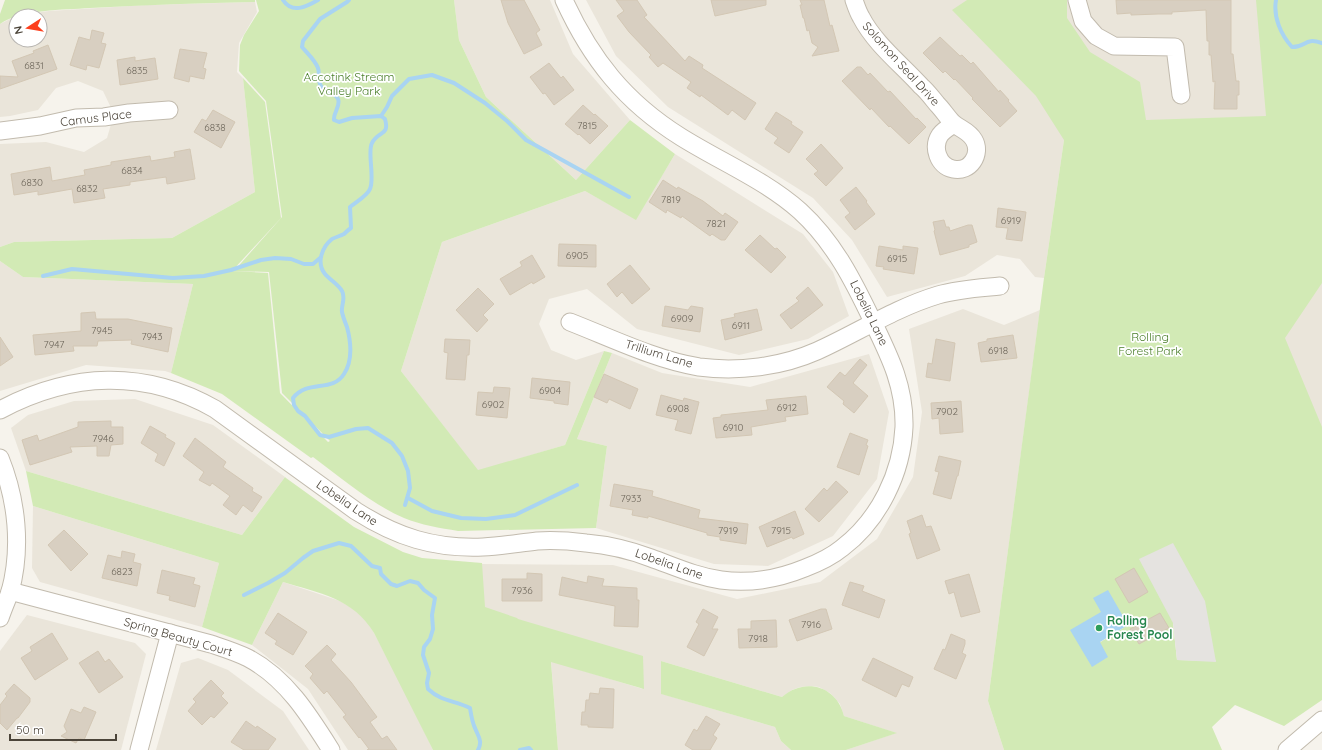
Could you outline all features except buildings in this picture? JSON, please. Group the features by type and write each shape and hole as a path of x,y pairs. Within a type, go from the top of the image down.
{"street":[{"name":"Lobelia Lane","path":"0,410 29,396 57,386 81,382 120,380 161,386 189,396 216,409 376,524 410,538 426,542 466,547 485,547 541,541 590,543 632,551 698,576 724,580 746,581 767,580 794,573 843,548 859,534 877,510 889,489 900,456 904,431 903,403 892,360 853,280 843,262 823,236 802,214 767,186 681,137 636,104 605,70 590,50 576,26 564,0"},
{"name":"Solomon Seal Drive","path":"854,0 860,17 870,32 893,58 922,86 954,124"},
{"path":"1077,0 1083,21 1096,36 1114,46 1176,47 1181,95"},
{"name":"Camus Place","path":"0,131 40,126 76,118 104,117 129,113 169,110"},
{"name":"Trillium Lane","path":"570,322 670,360 698,366 728,369 763,366 799,358 817,352 912,305 938,295 959,290 1000,286"},
{"path":"0,458 6,473 15,508 17,530 16,559 10,591 0,618"},
{"name":"Spring Beauty Court","path":"10,591 211,644 236,652 261,666 281,682 312,719 331,750"},
{"path":"139,750 170,634"},
{"path":"1287,750 1322,720"}],"shaded area":[{"path":"454,0 550,0 573,54 630,120 576,180 486,97 459,40"},
{"path":"586,0 1322,0 1322,431 1064,140 1044,278 1035,277 1020,259 997,255 965,276 887,297 852,240 813,198 668,107 616,56"},
{"path":"255,2 257,12 239,43 237,72 243,78 255,192 172,238 14,242 0,247 0,144 46,142 84,152 107,138 114,114 103,91 78,81 56,88 38,110 0,117 0,24 8,20 8,48 48,48 49,11 147,5"},
{"path":"675,154 803,234 833,272 849,316 808,339 739,355 637,329 587,289 549,299 539,324 551,350 576,360 604,351 565,445 478,471 401,371 442,242 585,191 636,219"},
{"path":"0,261 23,277 193,284 171,373 165,371 86,365 0,391"},
{"path":"963,309 1004,325 1040,310 988,701 1004,750 846,750 896,733 844,716 840,704 834,697 819,687 800,687 792,690 782,697 661,661 662,694 775,727 781,741 791,750 558,750 551,661 643,689 516,619 483,608 480,564 613,565 737,599 820,582 877,539 913,477 922,412 909,329"},
{"path":"612,353 662,373 750,387 869,354 889,412 877,479 833,536 768,566 714,564 596,528 607,446 577,439"},
{"path":"135,399 213,425 285,477 242,535 26,471 11,428 28,415 74,401"},
{"path":"33,506 219,563 202,627 40,582 32,568"},
{"path":"1173,543 1205,601 1216,662 1177,660 1173,623 1139,559"},
{"path":"283,582 340,601 355,610 368,623 406,694 433,750 348,750 308,689 252,645"},
{"path":"27,615 135,643 146,654 121,750 0,750 0,651"},
{"path":"198,658 228,670 283,711 309,750 156,750 181,663"}],"green space":[{"path":"5,0 255,0 255,2 152,5 48,11 48,8 8,8 8,20 0,24 0,14"},
{"name":"Accotink Stream Valley Park","path":"256,0 454,0 459,40 486,97 576,180 630,120 675,154 636,220 585,191 442,242 401,371 478,470 565,445 604,351 612,353 577,439 607,446 596,528 458,531 404,518 380,506 345,482 313,457 311,458 222,394 171,373 193,284 23,277 0,261 0,247 14,242 172,238 255,192 243,78 265,102 281,218 232,271 268,273 280,393 328,442 330,441 282,393 269,272 234,271 282,217 266,101 239,71 240,45 244,35 259,11"},
{"name":"Rolling Forest Park","path":"967,0 1067,0 1067,18 1090,52 1140,82 1146,120 1266,116 1256,0 1322,0 1322,283 1285,338 1322,427 1322,700 1284,726 1235,705 1212,727 1222,750 1004,750 988,701 1044,278 1064,140 1036,96 952,10","holes":["1101,612 1128,625 1099,643","1173,623 1216,661 1177,660"]},
{"path":"26,471 242,535 285,477 354,527 403,552 422,558 482,563 485,607 518,619 643,656 644,689 551,662 558,750 433,750 374,633 366,621 345,604 334,598 283,582 252,645 202,627 219,563 33,506"},
{"path":"661,661 782,697 800,687 810,686 819,688 835,698 844,716 897,733 846,750 791,750 781,741 775,727 661,694"}],"water":[{"name":"Rolling Forest Pool","path":"1108,590 1128,625 1100,642 1108,657 1092,667 1070,630 1101,612 1093,598"}],"waterway":[{"path":"283,0 291,7 295,8 304,7 318,0"},
{"path":"349,0 320,19 303,41 302,47 317,65 321,86 325,90 335,95 338,99 339,102 334,120 339,122 352,118 381,116 385,119 386,128 385,131 374,139 372,143 370,152 372,172 370,189 361,199 350,207 351,228 344,234 328,242 321,255 322,270 338,286 343,294 342,312 347,327 350,345 350,357 347,369 339,380 327,385 306,389 299,392 293,398 294,405 298,411 305,416 320,435 329,437 356,429 368,428 392,443 402,456 408,471 410,488 405,505"},
{"path":"1276,0 1276,13 1281,31 1292,47 1297,47 1312,41 1322,43"},
{"path":"381,116 392,96 409,79 432,75 454,83 485,103 507,121 526,140 629,197"},
{"path":"43,276 72,269 173,278 204,276 231,270 261,260 275,258 291,259 304,264 313,264 320,258"},
{"path":"408,498 432,511 461,518 486,519 515,515 577,485"},
{"path":"244,595 285,573 313,551 339,543 351,546 372,566 380,568 381,574 391,584 397,586 410,581 418,583 424,590 435,598 432,615 433,629 430,639 424,647 423,655 429,673 427,683 428,689 443,699 459,703 470,708 473,723 480,741 478,750"},
{"path":"520,750 529,748 531,750"}],"place":[{"name":"Rolling Forest Pool","path":"1099,628"}]}
